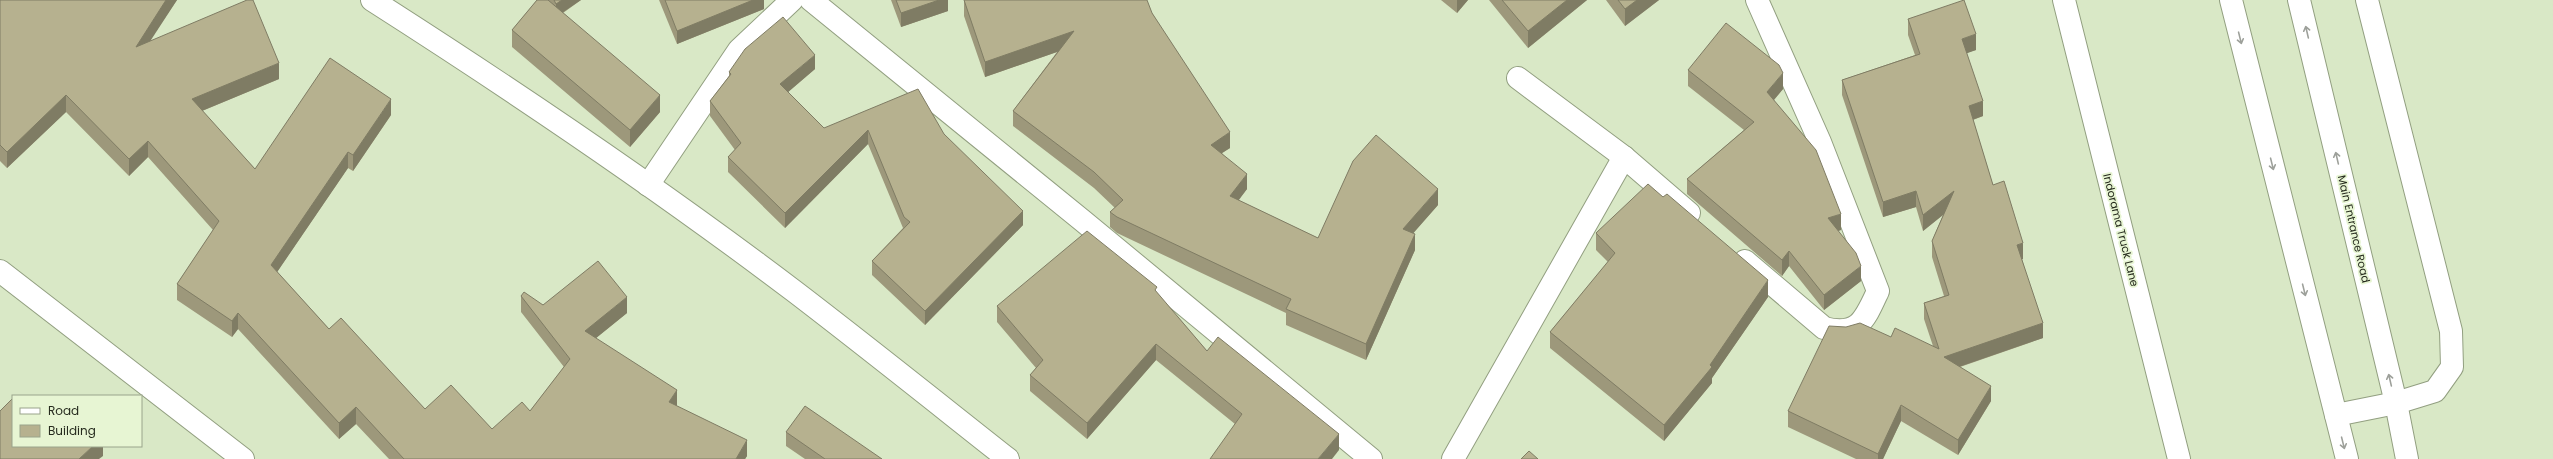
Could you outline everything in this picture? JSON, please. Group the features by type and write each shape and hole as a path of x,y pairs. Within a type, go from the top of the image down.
{"street":[{"path":"372,0 455,53 648,185 793,291 1008,459"},
{"path":"648,185 739,50 792,0"},
{"path":"812,0 1083,220 1371,459"},
{"path":"1727,245 1824,328 1840,332 1855,328 1866,316 1878,290 1820,142 1757,0"},
{"name":"Indorama Truck Lane","path":"2064,0 2179,459"},
{"path":"2231,0 2347,459"},
{"name":"Main Entrance Road","path":"2300,0 2396,403 2407,459"},
{"path":"2336,415 2396,403 2435,391 2452,368 2451,331 2367,0"},
{"path":"1518,78 1624,157 1703,225"},
{"path":"1453,459 1624,157"},
{"path":"0,271 243,459"}],"building":[{"path":"0,0 166,0 136,47 247,0 253,0 279,63 192,99 255,169 330,58 391,99 353,155 348,152 271,265 329,329 341,318 425,409 451,385 492,429 522,402 530,411 570,359 521,296 524,292 543,305 598,261 627,297 585,331 677,390 669,402 747,440 736,459 404,459 356,407 339,423 238,313 232,321 177,284 219,221 148,141 129,159 66,95 7,152 0,145"},
{"path":"537,0 548,0 660,95 630,130 512,30"},
{"path":"554,0 562,0 556,4"},
{"path":"665,0 753,0 677,31"},
{"path":"896,0 939,0 901,13"},
{"path":"964,0 1147,0 1152,13 1230,132 1211,145 1247,174 1230,196 1318,238 1353,161 1376,135 1438,189 1403,229 1415,234 1366,344 1286,309 1291,299 1117,217 1110,212 1123,200 1094,172 1013,111 1074,31 985,62"},
{"path":"1502,0 1567,0 1528,31"},
{"path":"1618,0 1637,0 1625,9"},
{"path":"1964,0 1976,34 1962,39 1983,101 1969,106 1993,185 2004,181 2023,243 2017,245 2043,323 1944,357 1991,386 1958,440 1901,405 1878,454 1788,411 1829,326 1846,327 1860,323 1891,337 1895,328 1939,349 1924,303 1949,295 1932,241 1954,191 1923,215 1916,191 1883,202 1842,80 1920,54 1908,19"},
{"path":"783,17 815,55 780,84 824,128 918,89 944,134 1023,211 925,311 872,261 910,222 904,217 868,130 785,213 728,157 741,143 710,101 731,74 729,72 745,49"},
{"path":"1726,23 1779,65 1783,73 1767,92 1816,150 1841,214 1828,218 1856,253 1861,266 1824,295 1789,251 1782,260 1687,179 1754,122 1688,70"},
{"path":"1648,184 1663,197 1667,194 1768,280 1710,365 1712,367 1664,425 1550,332 1615,253 1596,233"},
{"path":"1087,231 1157,287 1155,290 1207,351 1218,337 1339,434 1318,459 1210,459 1242,414 1156,344 1087,423 1030,375 1043,360 997,306"},
{"path":"12,399 12,447 92,447 79,459 0,459 0,411"},
{"path":"805,406 882,459 825,459 786,432"},
{"path":"1529,451 1538,459 1521,459"}]}
